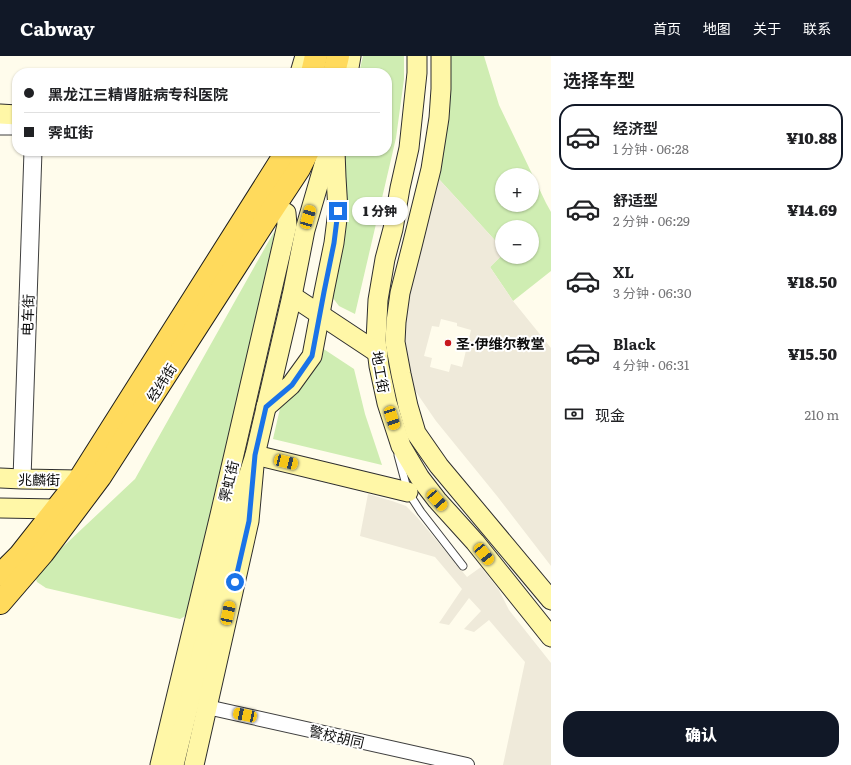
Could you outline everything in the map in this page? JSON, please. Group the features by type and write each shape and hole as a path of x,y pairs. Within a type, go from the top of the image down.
{"main road":[{"path":"301,68 305,56"},
{"path":"313,68 316,56"},
{"path":"335,68 338,56"},
{"path":"349,68 351,56"},
{"name":"地工街","path":"417,56 409,148 393,229 385,259 378,300 376,341 387,403 400,446 420,478 437,500 475,542 551,637"},
{"name":"地工街","path":"441,56 439,118 431,169 400,293 396,322 395,342 401,374 416,433 428,452 551,600"},
{"path":"0,114 12,115"},
{"name":"经纬街","path":"0,575 20,555 78,480 285,156"},
{"name":"经纬街","path":"0,604 42,553 100,477 299,169 306,156"},
{"name":"霁虹街","path":"174,765 235,518 255,455 292,296 305,230 327,156"},
{"path":"266,407 292,385 312,356 334,243 338,211 335,156"},
{"name":"霁虹街","path":"160,765 287,225 286,213 280,210 270,213"},
{"path":"292,296 378,353"},
{"path":"255,455 408,492"},
{"name":"霁虹街","path":"194,765 249,521 255,455"},
{"name":"兆麟街","path":"0,478 78,480"},
{"name":"兆麟街","path":"0,508 56,509 78,507"}],"street":[{"path":"0,126 12,126"},
{"name":"电车街","path":"22,479 33,156"},
{"name":"警校胡同","path":"207,706 467,765"}],"lane":[{"path":"384,387 393,438 408,492 421,512 463,566"}],"green space":[{"path":"363,56 404,56 404,79 396,138 392,155 392,68 360,68"},
{"path":"447,56 484,56 499,105 529,168 495,168 495,212 539,212 539,188 551,212 551,271 513,301 490,267 495,262 495,264 539,264 539,220 495,220 495,240 437,177"},
{"path":"343,156 392,156 355,314 339,306 329,293"},
{"path":"275,230 223,484 189,614 180,619 46,588 37,582 34,574 135,479"},
{"path":"313,342 354,369 365,414 382,465 273,439 281,404"}],"shaded area":[{"path":"437,177 495,240 495,262 490,267 513,301 551,348 551,566 436,421 405,376 400,326","holes":["441,319 457,323 457,326 471,330 462,367 451,364 449,372 430,367 432,358 424,356 432,326 439,327"]},
{"path":"368,494 406,506 467,577 481,567 499,590 509,610 551,663 551,765 503,765 525,662 489,620 474,632 464,629 481,611 469,598 449,625 439,623 462,589 435,557 360,536"}],"place":[{"name":"圣·伊维尔教堂","path":"448,343"}],"route":[{"path":"235,582 249,521 255,455 266,407 292,385 312,356 334,243 338,211"}]}
